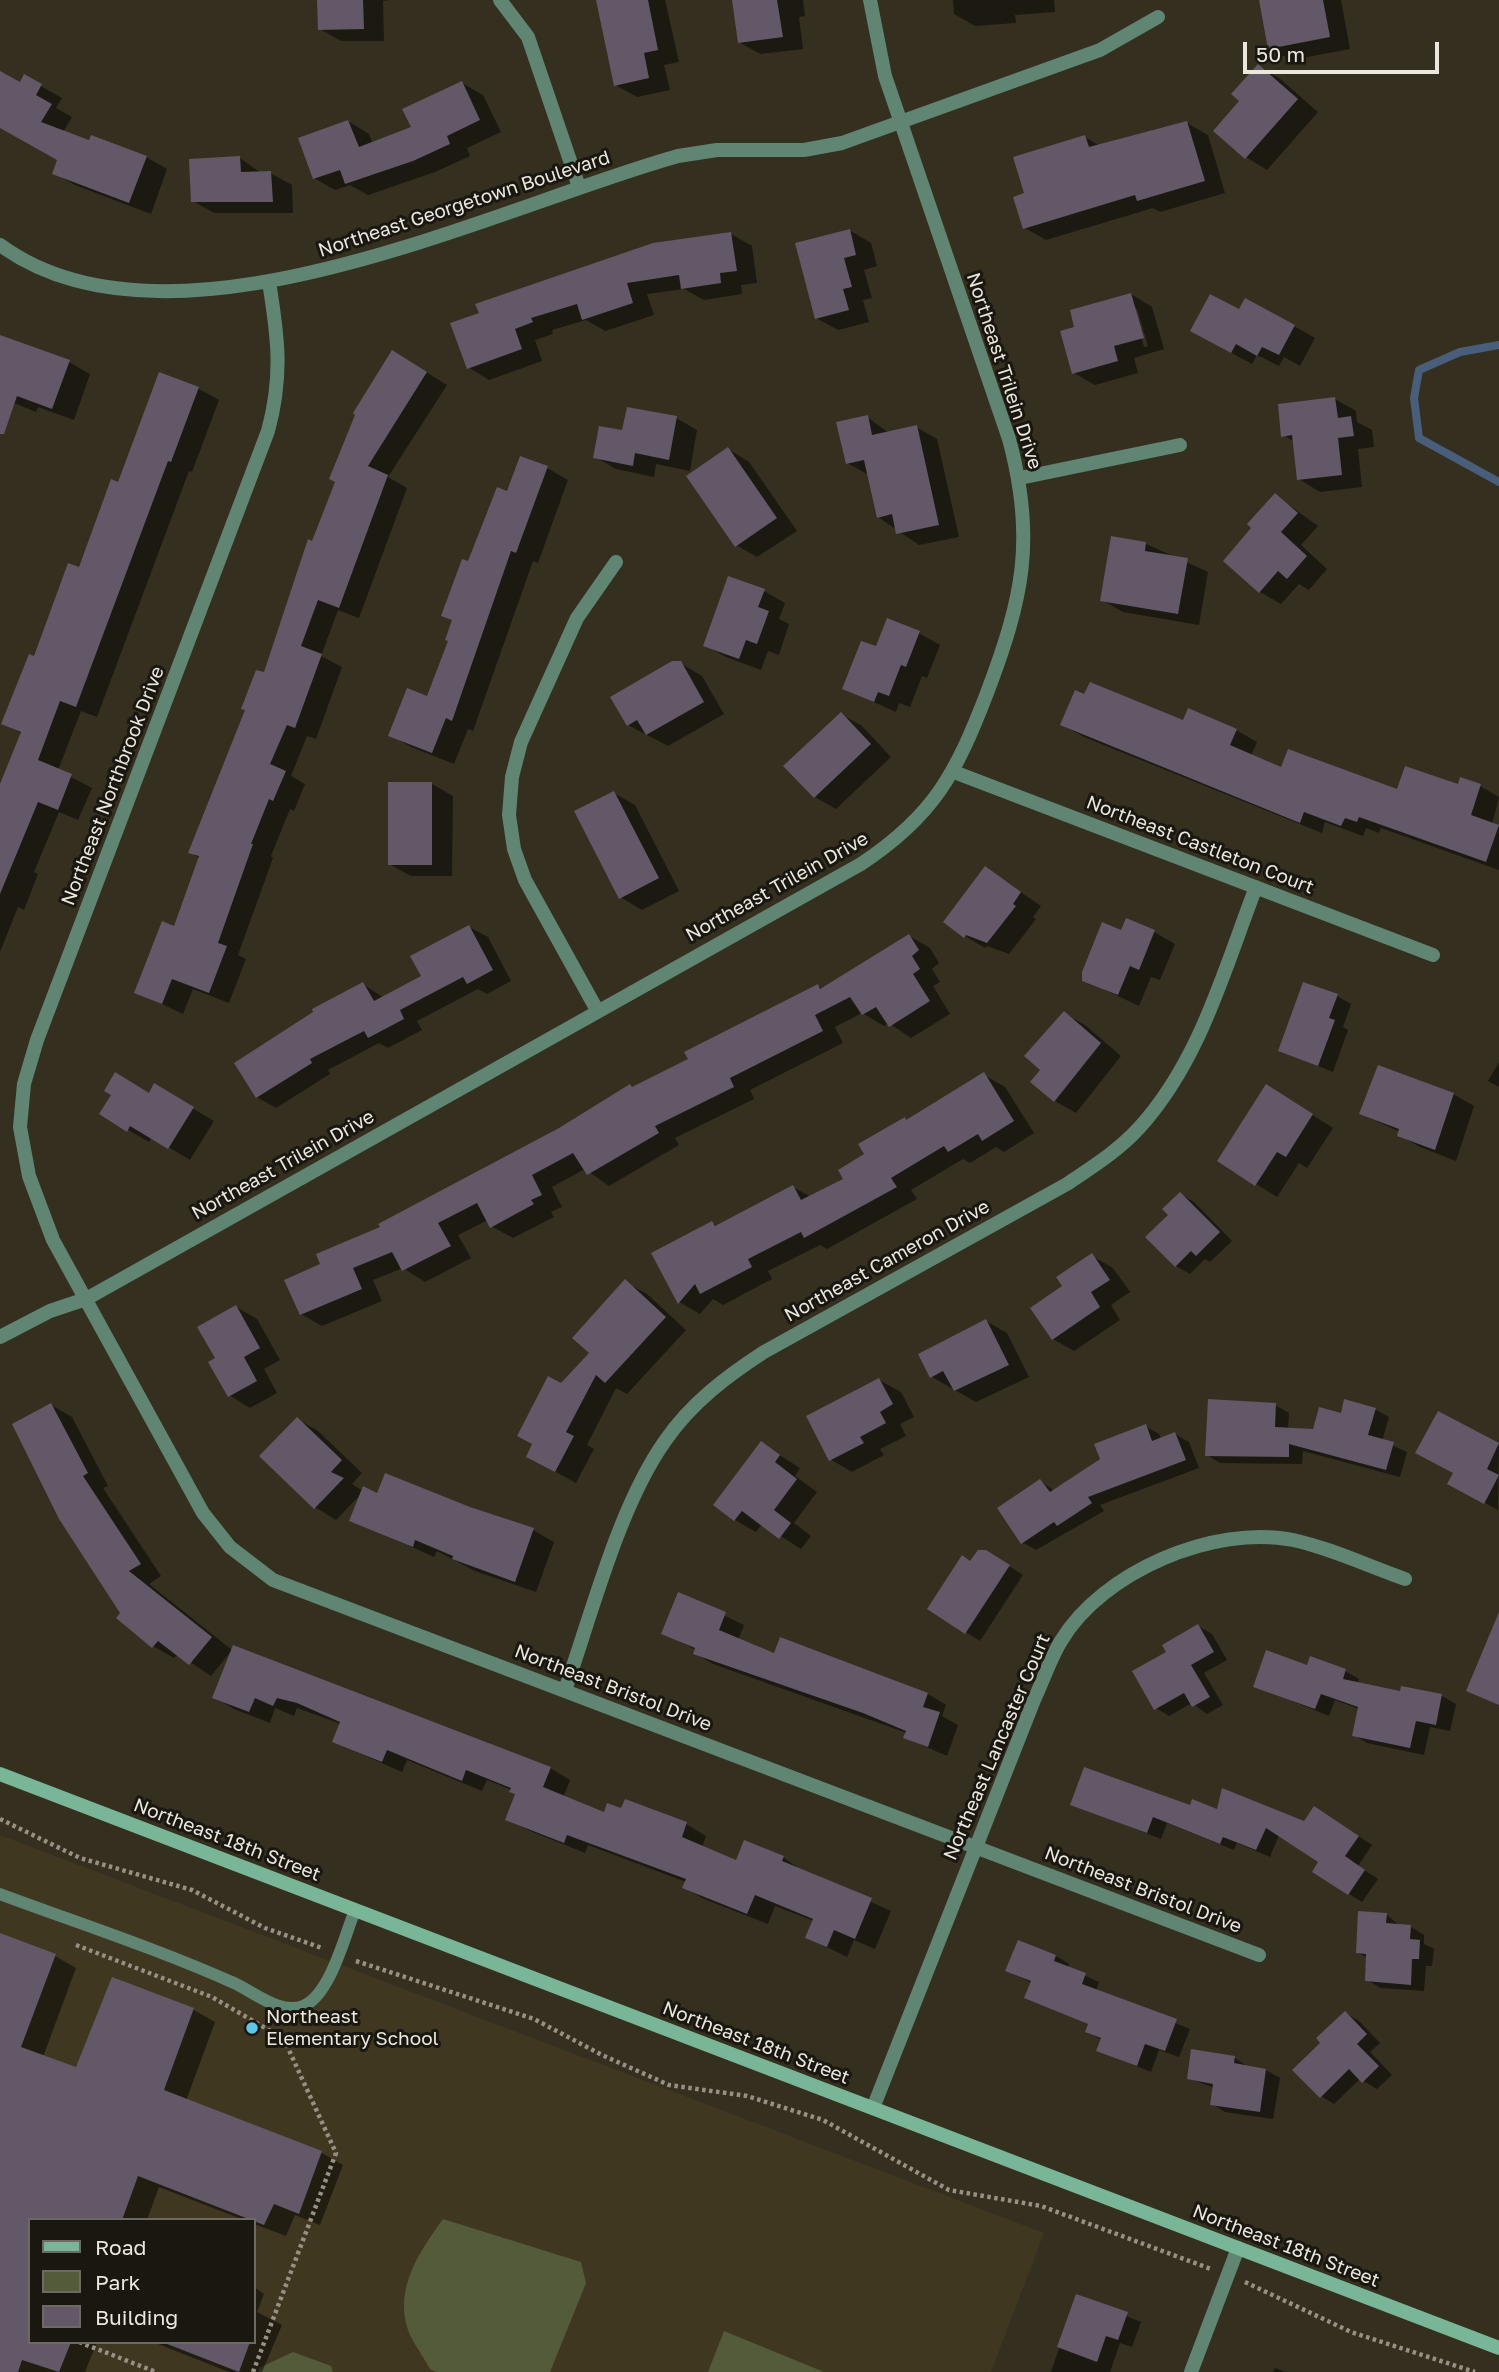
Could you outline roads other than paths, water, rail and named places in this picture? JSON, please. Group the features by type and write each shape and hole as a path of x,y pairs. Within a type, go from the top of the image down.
{"main road":[{"name":"Northeast 18th Street","path":"0,1774 1499,2348"}],"street":[{"path":"499,0 528,37 579,187"},
{"name":"Northeast Trilein Drive","path":"0,1337 50,1311 86,1299 861,864 892,843 923,815 954,772 1013,622 1023,578 1026,532 1020,478 877,46 870,0"},
{"name":"Northeast Georgetown Boulevard","path":"0,246 42,269 78,282 123,289 187,290 269,282 317,273 396,250 678,156 717,150 804,150 842,143 902,124 1100,50 1158,18"},
{"name":"Northeast Northbrook Drive","path":"86,1299 53,1240 29,1176 20,1127 24,1084 37,1040 268,431 277,398 280,363 269,282"},
{"path":"1020,478 1180,445"},
{"path":"597,1010 525,880 514,849 509,815 512,777 521,742 577,618 616,562"},
{"name":"Northeast Castleton Court","path":"954,772 1433,955"},
{"name":"Northeast Cameron Drive","path":"565,1690 641,1480 665,1440 693,1407 727,1376 764,1352 1066,1184 1103,1160 1138,1129 1166,1094 1188,1058 1256,887"},
{"name":"Northeast Bristol Drive","path":"86,1299 204,1513 230,1547 273,1580 1259,1955"},
{"name":"Northeast Lancaster Court","path":"873,2108 975,1847 1061,1641 1090,1605 1164,1555 1235,1536 1293,1540 1405,1578"},
{"path":"1191,2372 1238,2248"}],"lane":[{"path":"0,1894 220,1978 291,2009 306,2006 318,1994 338,1954 355,1910"}],"waterway":[{"path":"1499,345 1460,352 1419,370 1414,398 1419,438 1499,482"}],"place":[{"name":"Northeast Elementary School","path":"252,2028"}]}
